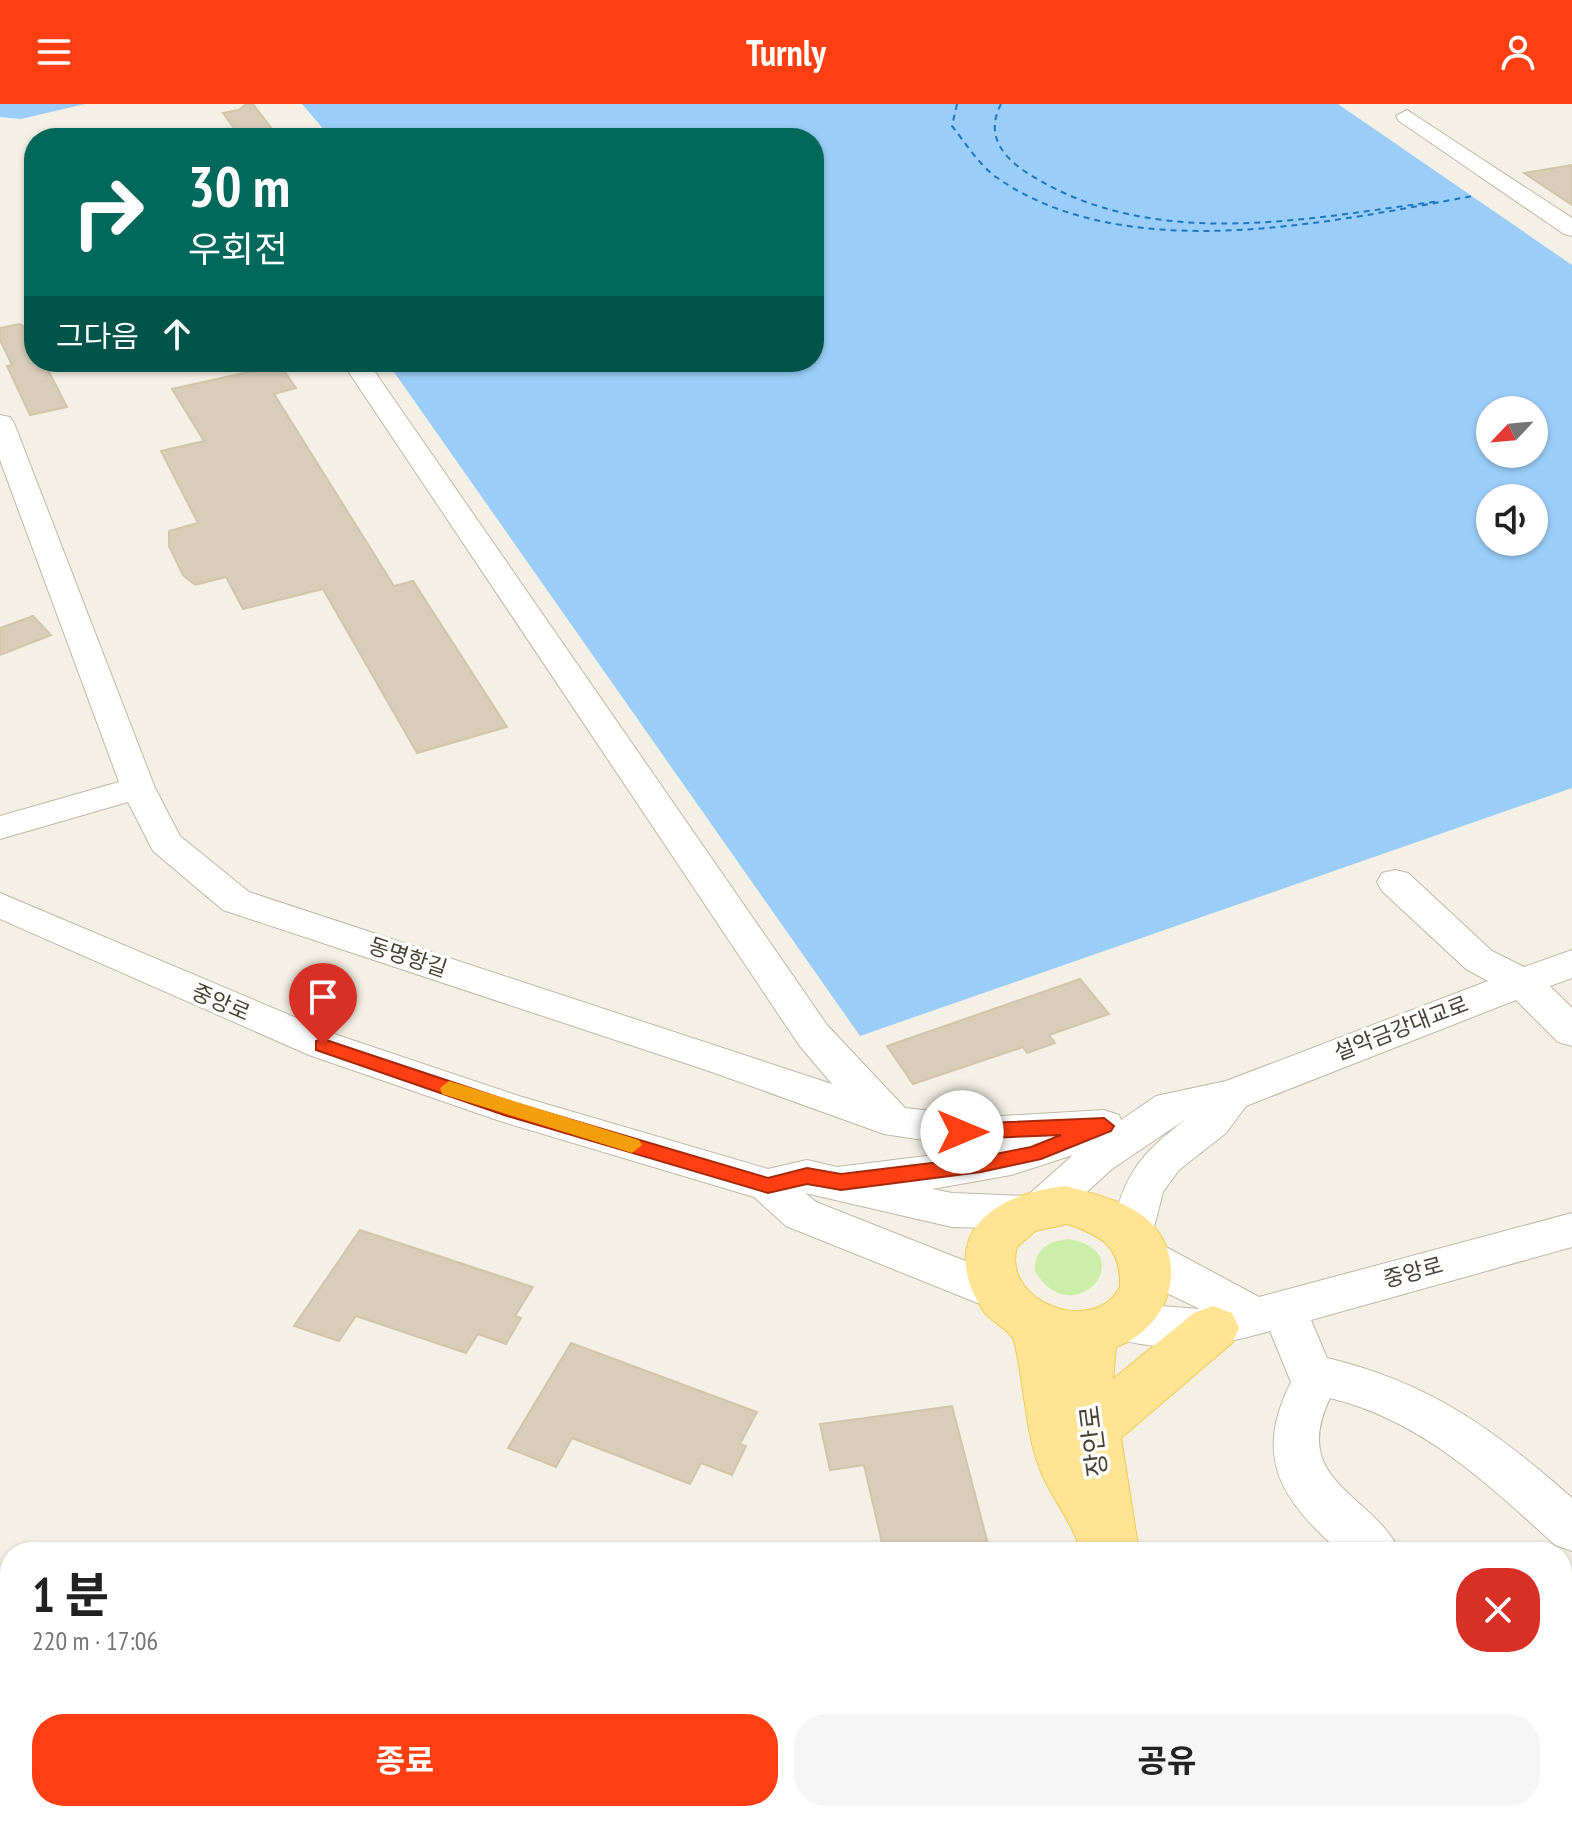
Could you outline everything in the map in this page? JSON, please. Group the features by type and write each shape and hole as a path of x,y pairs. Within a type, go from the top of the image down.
{"main road":[{"path":"1033,1209 1091,1209 1114,1219 1139,1244 1149,1280 1141,1303 1109,1326 1057,1330 1019,1309 992,1276 990,1257 995,1239 1007,1224 1033,1209"},
{"path":"1019,1309 1074,1489 1107,1540"},
{"path":"1092,1429 1250,1317"},
{"name":"장안로","path":"1107,1540 1092,1429 1086,1354 1109,1326"}],"street":[{"path":"1407,116 1572,229"},
{"path":"1487,194 1515,190"},
{"path":"362,372 813,1035 853,1081 899,1123"},
{"name":"동명항길","path":"2,437 138,788 166,843 236,901 723,1061 899,1123 984,1133 1104,1126"},
{"path":"0,828 138,788"},
{"path":"1395,882 1479,960 1522,982 1572,1032"},
{"name":"중앙로","path":"0,905 323,1045 514,1110 768,1185"},
{"name":"설악금강대교로","path":"1104,1126 1170,1107 1232,1095 1572,963"},
{"path":"1232,1095 1211,1122 1157,1168 1143,1188 1139,1244 1177,1277 1250,1317 1298,1350 1314,1382 1300,1414 1297,1439 1300,1474 1316,1498 1364,1542"},
{"path":"768,1185 807,1176 952,1210 1033,1209 1097,1158 1170,1107"},
{"path":"841,1182 923,1173 1034,1154 1104,1126"},
{"path":"768,1185 801,1214 1019,1309"},
{"name":"중앙로","path":"1109,1326 1250,1317 1572,1230"},
{"path":"1311,1374 1385,1392 1441,1421 1489,1455 1572,1529"}],"green space":[{"path":"1068,1239 1090,1247 1101,1259 1101,1272 1094,1284 1082,1293 1067,1295 1050,1289 1035,1271 1035,1263 1044,1248"}],"water":[{"path":"0,104 85,104 21,119 0,117"},
{"path":"302,104 1338,104 1572,265 1572,788 860,1036 394,372 824,372 824,128 322,128"}],"building":[{"path":"246,104 253,104 271,128 234,128 223,113 239,110"},
{"path":"1572,165 1572,205 1524,173"},
{"path":"19,324 24,326 24,372 49,372 67,407 30,415 7,366 12,365 0,340 0,328"},
{"path":"248,372 285,372 296,388 274,394 394,586 413,581 507,727 417,753 323,589 243,609 226,577 195,585 183,575 169,546 169,531 198,523 161,451 204,441 172,389"},
{"path":"33,616 51,635 0,655 0,628"},
{"path":"1080,979 1109,1014 1049,1035 1055,1043 1027,1053 1023,1047 913,1084 887,1046"},
{"path":"360,1230 533,1287 515,1316 521,1318 506,1344 478,1334 466,1353 356,1316 339,1341 294,1326"},
{"path":"571,1343 757,1412 740,1444 746,1446 732,1475 701,1463 690,1484 572,1438 556,1467 508,1448"},
{"path":"952,1406 987,1542 882,1542 864,1465 830,1470 820,1424"}],"ferry route":[{"path":"957,104 952,126 978,160 996,177 1048,205 1105,222 1166,230 1229,230 1356,217 1473,196"},
{"path":"1001,104 995,126 996,135 1004,153 1011,160 1029,174 1076,198 1126,214 1177,222 1230,224 1283,221 1440,201"}],"slow traffic":[{"path":"449,1088 632,1145"}],"route":[{"path":"323,1045 514,1110 768,1185 807,1176 841,1182 981,1164 1034,1154 1104,1126 962,1132"}]}
